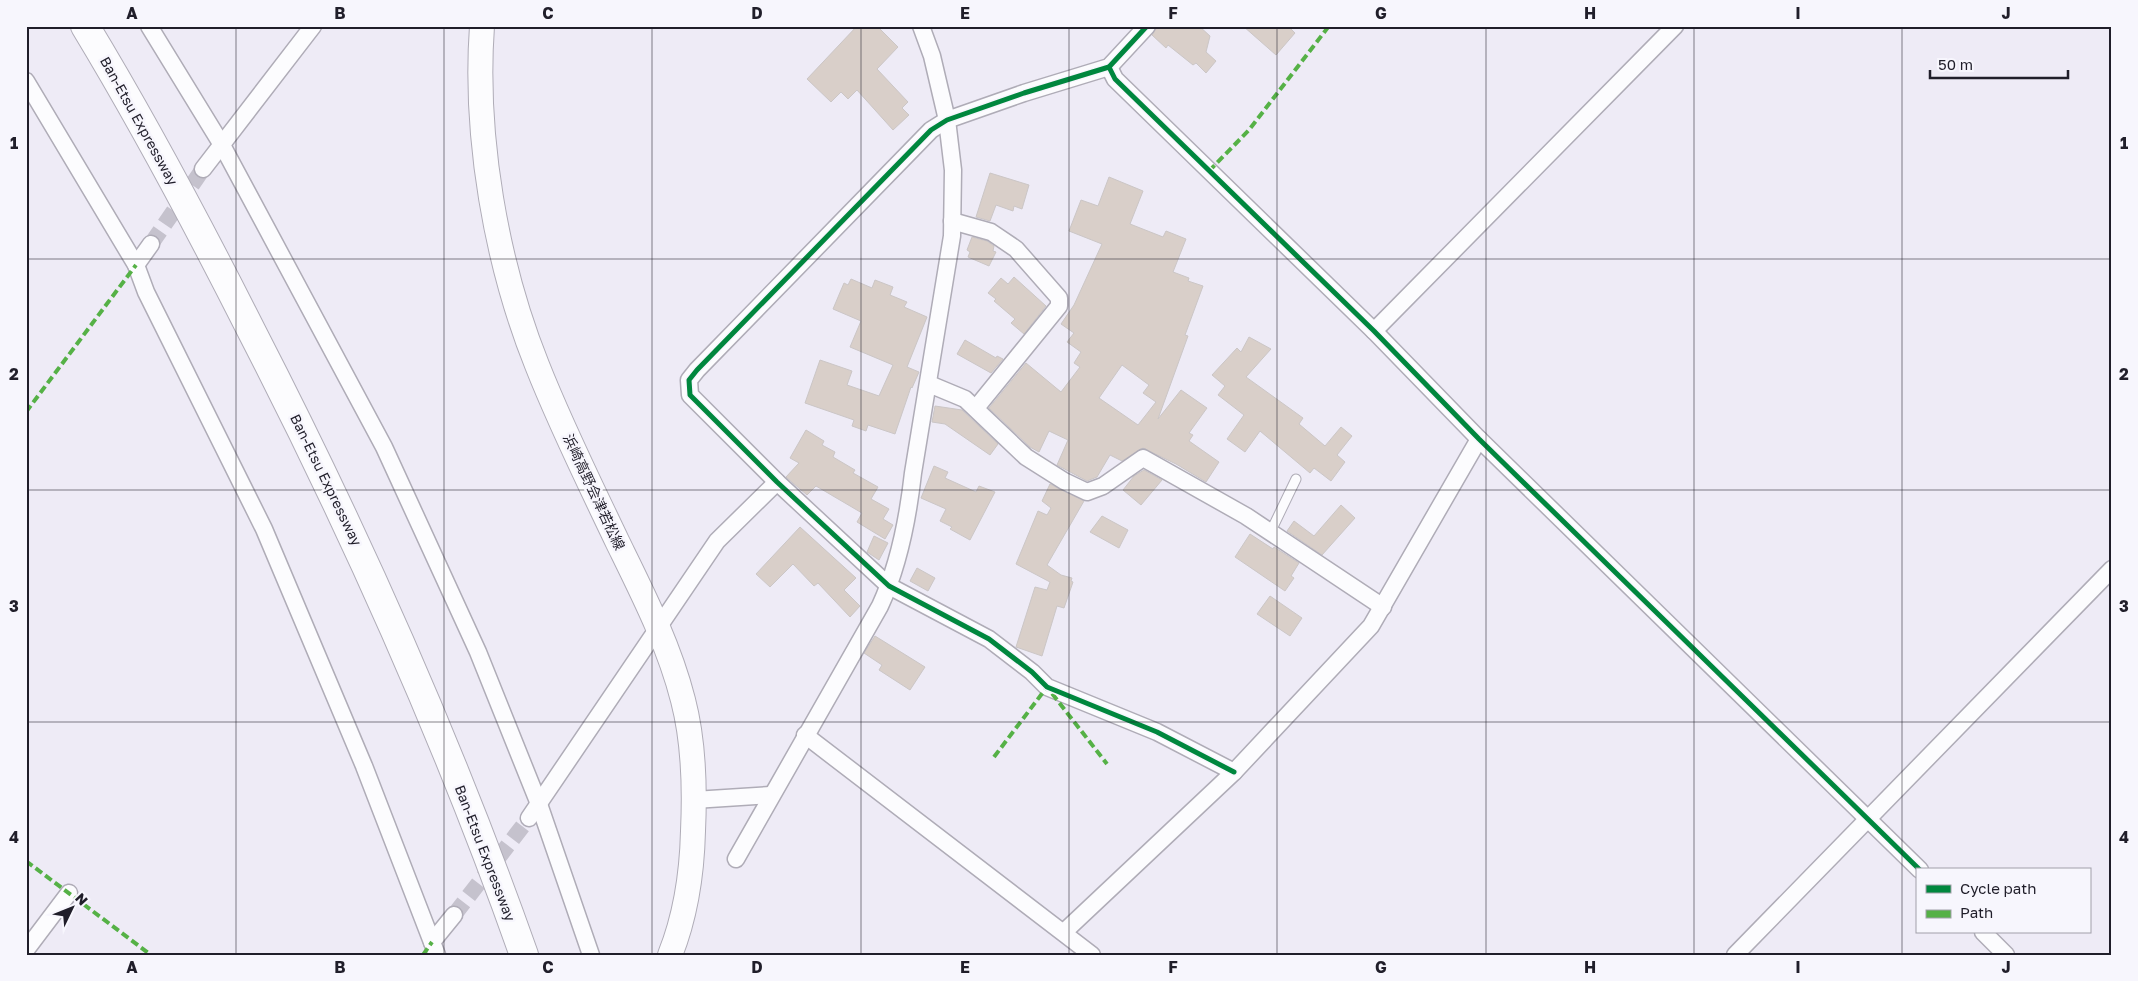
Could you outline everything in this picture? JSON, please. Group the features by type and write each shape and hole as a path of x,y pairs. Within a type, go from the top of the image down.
{"highway":[{"name":"Ban-Etsu Expressway","path":"85,26 228,284 304,432 356,543 444,749 502,894 524,955"}],"main road":[{"name":"浜崎高野会津若松線","path":"482,26 481,83 485,139 491,192 506,273 537,364 658,629 683,700 690,742 694,800 693,855 688,895 670,955"}],"street":[{"path":"149,26 222,145 384,447 478,652 539,804 591,955"},
{"path":"204,169 313,26"},
{"path":"1146,26 1109,67 1024,93 947,120 931,130 689,380 690,395 776,482 889,586 989,639 1032,672 1047,688 1157,732 1234,772"},
{"path":"1374,332 1673,27"},
{"path":"736,858 880,606 889,586 909,510 913,473 952,236 953,170 947,120 926,29"},
{"path":"1109,67 1115,79 1374,332 1479,439 1918,868"},
{"path":"26,81 136,265 146,292 264,529 364,766 434,948"},
{"path":"952,220 991,232 1016,249 1059,298 1059,306 976,408"},
{"path":"136,265 150,244"},
{"path":"929,384 966,399 1026,457 1064,481 1087,492 1103,486 1143,458 1246,516 1383,608"},
{"path":"1064,932 1234,772 1371,626 1479,439"},
{"path":"529,818 717,541 776,482"},
{"path":"1736,955 2112,569"},
{"path":"805,735 1092,955"},
{"path":"694,800 771,795"},
{"path":"26,950 69,893"},
{"path":"434,948 454,915"},
{"path":"1985,934 2006,955"}],"lane":[{"path":"1270,533 1296,479"}],"building":[{"path":"857,26 877,26 898,47 877,69 908,102 902,108 909,115 893,130 857,90 848,99 841,92 831,102 807,79"},
{"path":"1158,26 1199,26 1210,36 1206,52 1216,61 1206,73 1196,63 1193,65 1168,45 1166,48 1152,35"},
{"path":"1243,26 1288,26 1295,33 1276,55"},
{"path":"990,173 1029,185 1022,209 1014,206 1013,211 996,205 990,221 976,217"},
{"path":"1109,177 1143,191 1130,224 1163,237 1166,231 1186,239 1173,272 1189,278 1188,281 1203,286 1185,335 1188,336 1158,419 1181,390 1207,408 1189,433 1193,435 1189,441 1219,462 1206,482 1176,464 1143,448 1122,461 1110,455 1097,477 1087,481 1057,465 1068,440 1049,431 1039,452 1030,447 989,408 1026,363 1061,392 1080,367 1074,363 1081,352 1067,342 1074,333 1061,324 1074,305 1102,244 1069,231 1081,200 1098,206","holes":["1122,365 1149,385 1143,393 1156,402 1138,425 1099,398"]},
{"path":"972,237 987,241 994,246 993,251 996,252 989,266 968,257 970,252 967,250"},
{"path":"1014,277 1046,306 1024,334 1011,323 1015,319 994,301 996,299 988,293 1001,278 1008,284"},
{"path":"851,279 872,288 875,280 893,287 890,295 907,302 904,307 927,317 907,367 919,372 911,387 895,434 868,425 866,431 852,426 854,420 805,403 820,360 852,371 847,385 879,396 893,365 850,347 861,321 833,309 844,283 848,285"},
{"path":"1249,337 1271,349 1246,377 1303,418 1299,424 1325,446 1341,427 1352,436 1337,455 1345,462 1331,481 1314,468 1310,473 1260,431 1245,452 1227,439 1244,415 1218,395 1225,386 1212,375 1237,348 1241,352"},
{"path":"965,340 996,358 997,356 1003,359 991,373 957,354"},
{"path":"935,406 962,410 998,444 990,455 945,424 932,422"},
{"path":"806,430 824,441 822,445 835,452 833,457 855,470 853,473 878,487 871,499 889,509 883,519 893,525 885,539 857,522 862,513 816,486 807,495 786,477 799,463 790,458"},
{"path":"934,466 948,472 945,478 976,492 979,486 995,492 970,540 940,521 946,509 921,498"},
{"path":"1144,470 1162,480 1141,505 1123,490 1134,476"},
{"path":"1050,484 1084,501 1047,565 1061,575 1072,578 1071,581 1073,582 1064,608 1057,606 1042,656 1016,647 1035,587 1047,590 1050,582 1016,564 1038,511 1047,515 1051,508 1042,501"},
{"path":"1341,505 1355,518 1322,555 1287,531 1294,521 1314,536"},
{"path":"1102,516 1128,530 1119,548 1090,532"},
{"path":"800,527 856,578 844,590 860,606 850,617 818,583 814,586 793,564 770,587 756,574"},
{"path":"1250,534 1299,563 1291,576 1294,578 1285,591 1235,557"},
{"path":"874,536 888,543 879,560 867,552"},
{"path":"917,568 935,578 928,591 910,581"},
{"path":"1270,596 1302,618 1290,636 1257,614"},
{"path":"875,636 925,667 910,690 879,670 882,665 864,653"}],"tunnel":[{"path":"151,244 203,169"},
{"path":"454,915 529,818"}],"marked path":[{"path":"1209,171 1249,130 1329,26"},
{"path":"26,412 136,265"},
{"path":"994,757 1047,687 1107,764"},
{"path":"26,861 151,955"},
{"path":"423,955 432,942"}],"cycle path":[{"path":"1147,26 1109,67 1024,93 947,120 931,130 697,370 689,380 690,395 777,482 889,586 989,639 1032,672 1047,687 1157,732 1234,772"},
{"path":"1109,67 1115,79 1374,331 1479,439 1918,868"}]}
